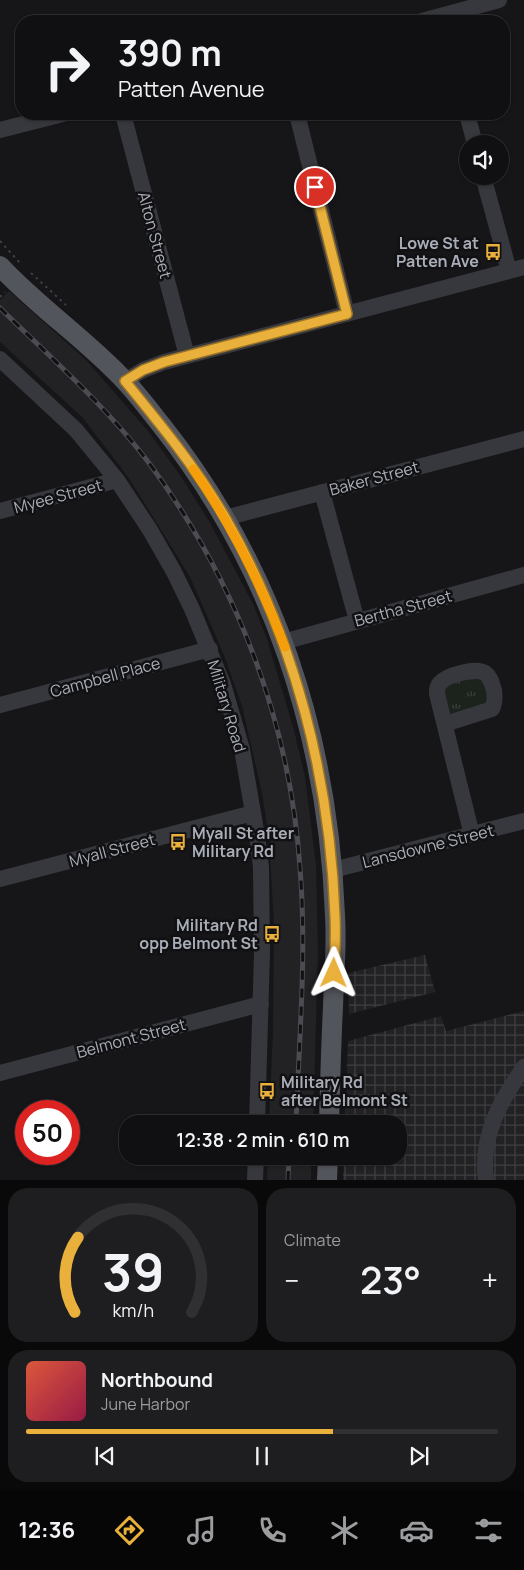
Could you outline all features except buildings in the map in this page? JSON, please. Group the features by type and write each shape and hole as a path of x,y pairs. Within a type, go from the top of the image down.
{"main road":[{"path":"0,253 53,303 80,336 125,381 176,444 225,518 252,569 283,642 304,706 317,758 332,870 335,927 329,1115"},
{"path":"0,266 43,307 80,336"},
{"path":"327,1180 328,1165"}],"street":[{"path":"454,15 499,0"},
{"path":"0,130 39,120"},
{"name":"Alton Street","path":"125,120 187,356"},
{"path":"298,120 347,314"},
{"path":"469,120 473,135"},
{"path":"125,381 143,370 164,362 516,269 487,185"},
{"name":"Military Road","path":"0,359 76,430 116,480 150,530 174,572 210,649 223,684 242,749 254,813 261,867 261,1004 257,1115"},
{"name":"Baker Street","path":"225,518 524,439"},
{"name":"Myee Street","path":"0,511 116,480"},
{"path":"322,492 357,621"},
{"name":"Bertha Street","path":"283,642 524,575"},
{"name":"Campbell Place","path":"0,705 210,649"},
{"path":"445,724 472,835"},
{"name":"Myall Street","path":"0,879 254,813"},
{"name":"Lansdowne Street","path":"332,870 524,821"},
{"name":"Belmont Street","path":"0,1073 261,1004"},
{"path":"486,1180 484,1167 488,1134 501,1102 524,1067"},
{"path":"256,1165 256,1180"}],"path":[{"path":"0,241 21,263"},
{"path":"26,269 67,306"},
{"path":"0,297 7,290"}],"shaded area":[{"path":"9,291 86,360 148,431 180,475 209,521 253,604 267,639 294,730 305,777 316,865 318,954 313,1115 269,1115 273,1030 274,925 269,837 262,793 242,706 224,655 190,577 130,480 82,417 0,342 0,300"},
{"path":"425,955 435,992 349,1014 348,973"},
{"path":"524,1011 524,1180 343,1180 344,1165 407,1165 407,1115 345,1115 348,1041 441,1016 446,1031"},
{"path":"268,1165 311,1165 311,1180 267,1180"}],"green space":[{"path":"475,676 485,681 488,704 452,714 449,713 443,687"}],"railway":[{"path":"0,308 96,402 149,463 180,508 208,555 232,604 253,655 271,706 284,759 294,813 300,868 303,964 296,1115"},
{"path":"288,1180 289,1165"}],"slow traffic":[{"path":"193,469 225,518 248,560 285,647"}],"place":[{"name":"Lowe St at Patten Ave","path":"493,252"},
{"name":"Myall St after Military Rd","path":"178,842"},
{"name":"Military Rd opp Belmont St","path":"272,934"},
{"name":"Military Rd after Belmont St","path":"267,1091"}],"route":[{"path":"315,187 347,314 164,362 143,370 125,381 176,444 225,518 248,560 291,662 309,724 324,797 336,918 334,973"}]}
